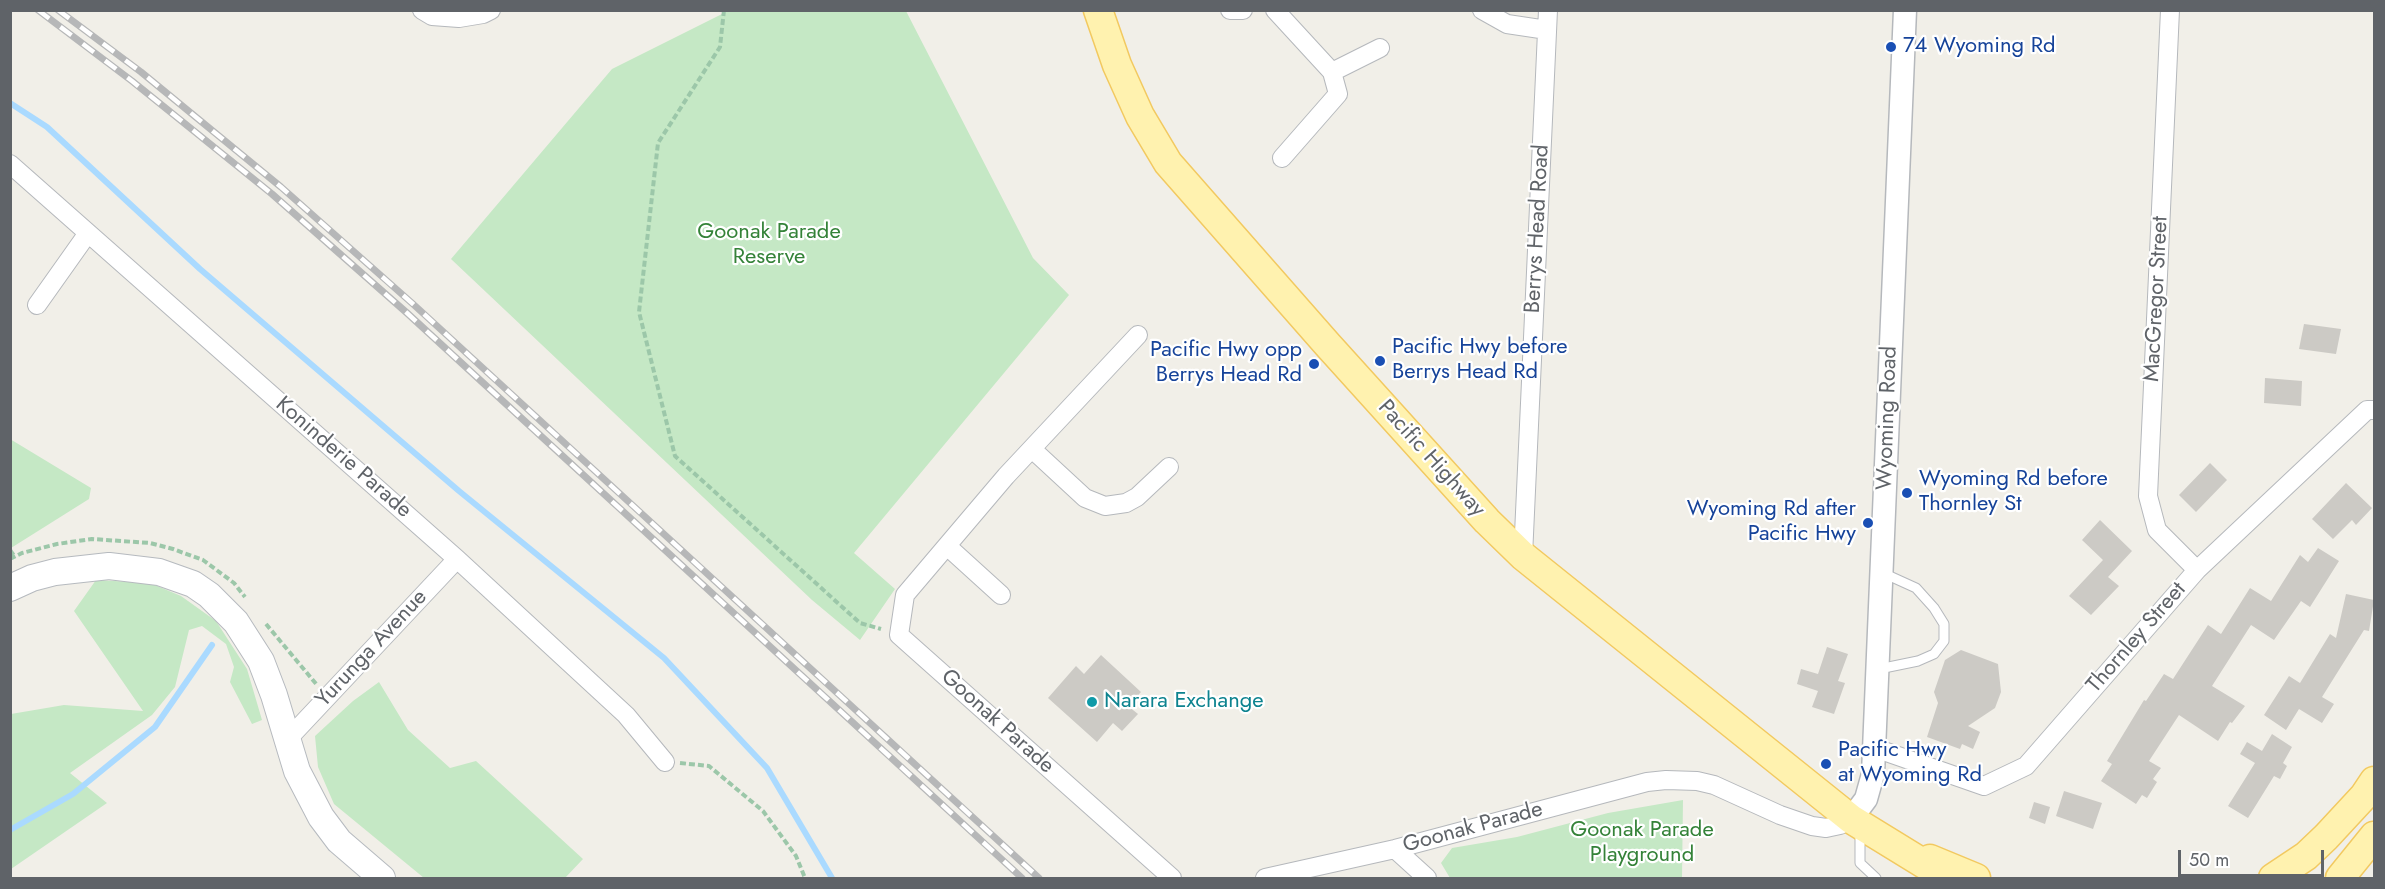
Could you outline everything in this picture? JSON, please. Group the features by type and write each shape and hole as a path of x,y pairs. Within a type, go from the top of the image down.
{"main road":[{"name":"Pacific Highway","path":"1098,10 1117,66 1140,116 1168,162 1457,489 1523,556 1856,822 1947,879"},
{"path":"10,588 32,578 55,572 109,566 159,572 193,584 223,608 249,641 261,661 297,771 321,817 339,841 382,879"},
{"path":"2273,879 2306,856 2326,837 2374,782"},
{"path":"2305,879 2340,843 2358,817 2374,782"},
{"path":"2340,879 2374,837"},
{"name":"Pacific Highway","path":"1887,841 1976,879"}],"street":[{"path":"422,10 432,16 459,18 483,14 491,10"},
{"path":"1230,10 1243,10"},
{"path":"1275,10 1332,72 1338,94 1282,158"},
{"path":"1482,10 1508,24 1547,30"},
{"name":"Berrys Head Road","path":"1523,556 1548,10"},
{"name":"Wyoming Road","path":"1856,822 1870,791 1875,748 1905,10"},
{"name":"MacGregor Street","path":"2170,10 2148,496 2157,530 2197,570"},
{"path":"1332,72 1380,48"},
{"name":"Koninderie Parade","path":"10,164 457,559 626,715 665,762"},
{"path":"37,305 88,233"},
{"path":"899,634 904,595 1006,476 1138,335"},
{"name":"Thornley Street","path":"1875,748 1984,786 2026,766 2197,570 2367,410 2374,410"},
{"path":"1032,449 1085,498 1105,506 1126,503 1137,497 1169,467"},
{"path":"946,546 1000,595"},
{"name":"Yurunga Avenue","path":"287,740 457,559"},
{"name":"Goonak Parade","path":"899,634 1172,879"},
{"name":"Goonak Parade","path":"1265,879 1395,849 1666,780 1697,781 1714,785 1780,815 1812,826 1826,828 1856,822"},
{"path":"1395,849 1427,879"}],"lane":[{"path":"1879,669 1918,661 1934,654 1944,641 1944,624 1928,601 1916,588 1883,573"},
{"path":"1856,822 1860,863 1876,879"}],"path":[{"path":"724,10 720,47 658,143 639,312 675,456 860,623 899,634"},
{"path":"10,550 15,557"},
{"path":"665,762 709,766 740,790 763,811 782,835 796,856 805,879"}],"green space":[{"name":"Goonak Parade Reserve","path":"730,10 906,11 1033,258 1069,295 854,553 895,589 860,640 812,600 451,259 612,69"},
{"path":"10,439 91,488 89,499 11,548"},
{"path":"96,580 150,583 181,596 216,621 247,669 262,720 252,724 230,682 234,667 226,644 202,626 189,630 175,687 152,715 70,773 107,803 11,869 11,714 64,705 143,711 74,611"},
{"path":"379,682 408,730 450,768 476,761 583,859 565,878 424,878 334,804 318,767 315,736 353,701"},
{"name":"Goonak Parade Playground","path":"1683,800 1682,878 1450,878 1441,863 1452,848 1517,837 1608,813"}],"building":[{"path":"2304,324 2341,329 2336,354 2299,349"},
{"path":"2265,378 2302,381 2301,406 2264,403"},
{"path":"2210,463 2227,480 2196,512 2179,495"},
{"path":"2346,483 2372,508 2356,525 2352,520 2333,539 2312,519"},
{"path":"2100,520 2132,551 2108,577 2119,586 2091,615 2069,596 2103,560 2082,540"},
{"path":"2318,548 2339,561 2310,607 2301,601 2274,640 2251,625 2212,686 2245,706 2232,723 2230,722 2218,741 2179,715 2149,761 2161,768 2153,779 2157,782 2147,798 2142,795 2136,804 2101,781 2112,764 2107,761 2144,700 2146,701 2164,674 2173,679 2208,625 2221,634 2250,588 2271,601 2300,555 2308,562"},
{"path":"2346,594 2374,600 2369,631 2364,630 2322,697 2334,704 2322,723 2299,709 2286,730 2264,715 2289,676 2300,683 2330,634 2336,638"},
{"path":"1827,647 1848,654 1838,681 1845,683 1834,714 1812,707 1818,691 1797,684 1801,669 1818,674"},
{"path":"1961,650 1998,664 2001,692 1995,708 1968,726 1980,732 1973,749 1962,744 1960,749 1927,737 1938,703 1934,692 1945,660"},
{"name":"Narara Exchange","path":"1101,655 1141,692 1128,706 1138,714 1122,731 1113,723 1097,742 1048,698 1076,666 1084,674"},
{"path":"2272,734 2292,747 2283,763 2287,766 2280,779 2274,776 2248,818 2228,806 2255,763 2240,754 2247,742 2262,751"},
{"path":"2064,791 2102,803 2093,829 2056,816"},
{"path":"2034,802 2050,807 2045,824 2029,818"}],"waterway":[{"path":"10,103 47,127 200,269 459,491 664,658 767,768 832,878"},
{"path":"10,830 73,794 155,727 212,645"}],"railway":[{"path":"38,10 132,81 272,194 407,313 1022,878"},
{"path":"58,10 141,72 281,187 413,304 1039,878"}],"place":[{"name":"74 Wyoming Rd","path":"1891,47"},
{"name":"Pacific Hwy before Berrys Head Rd","path":"1380,361"},
{"name":"Pacific Hwy opp Berrys Head Rd","path":"1314,364"},
{"name":"Wyoming Rd before Thornley St","path":"1907,493"},
{"name":"Wyoming Rd after Pacific Hwy","path":"1868,523"},
{"name":"Narara Exchange","path":"1092,702"},
{"name":"Pacific Hwy at Wyoming Rd","path":"1826,764"}]}
